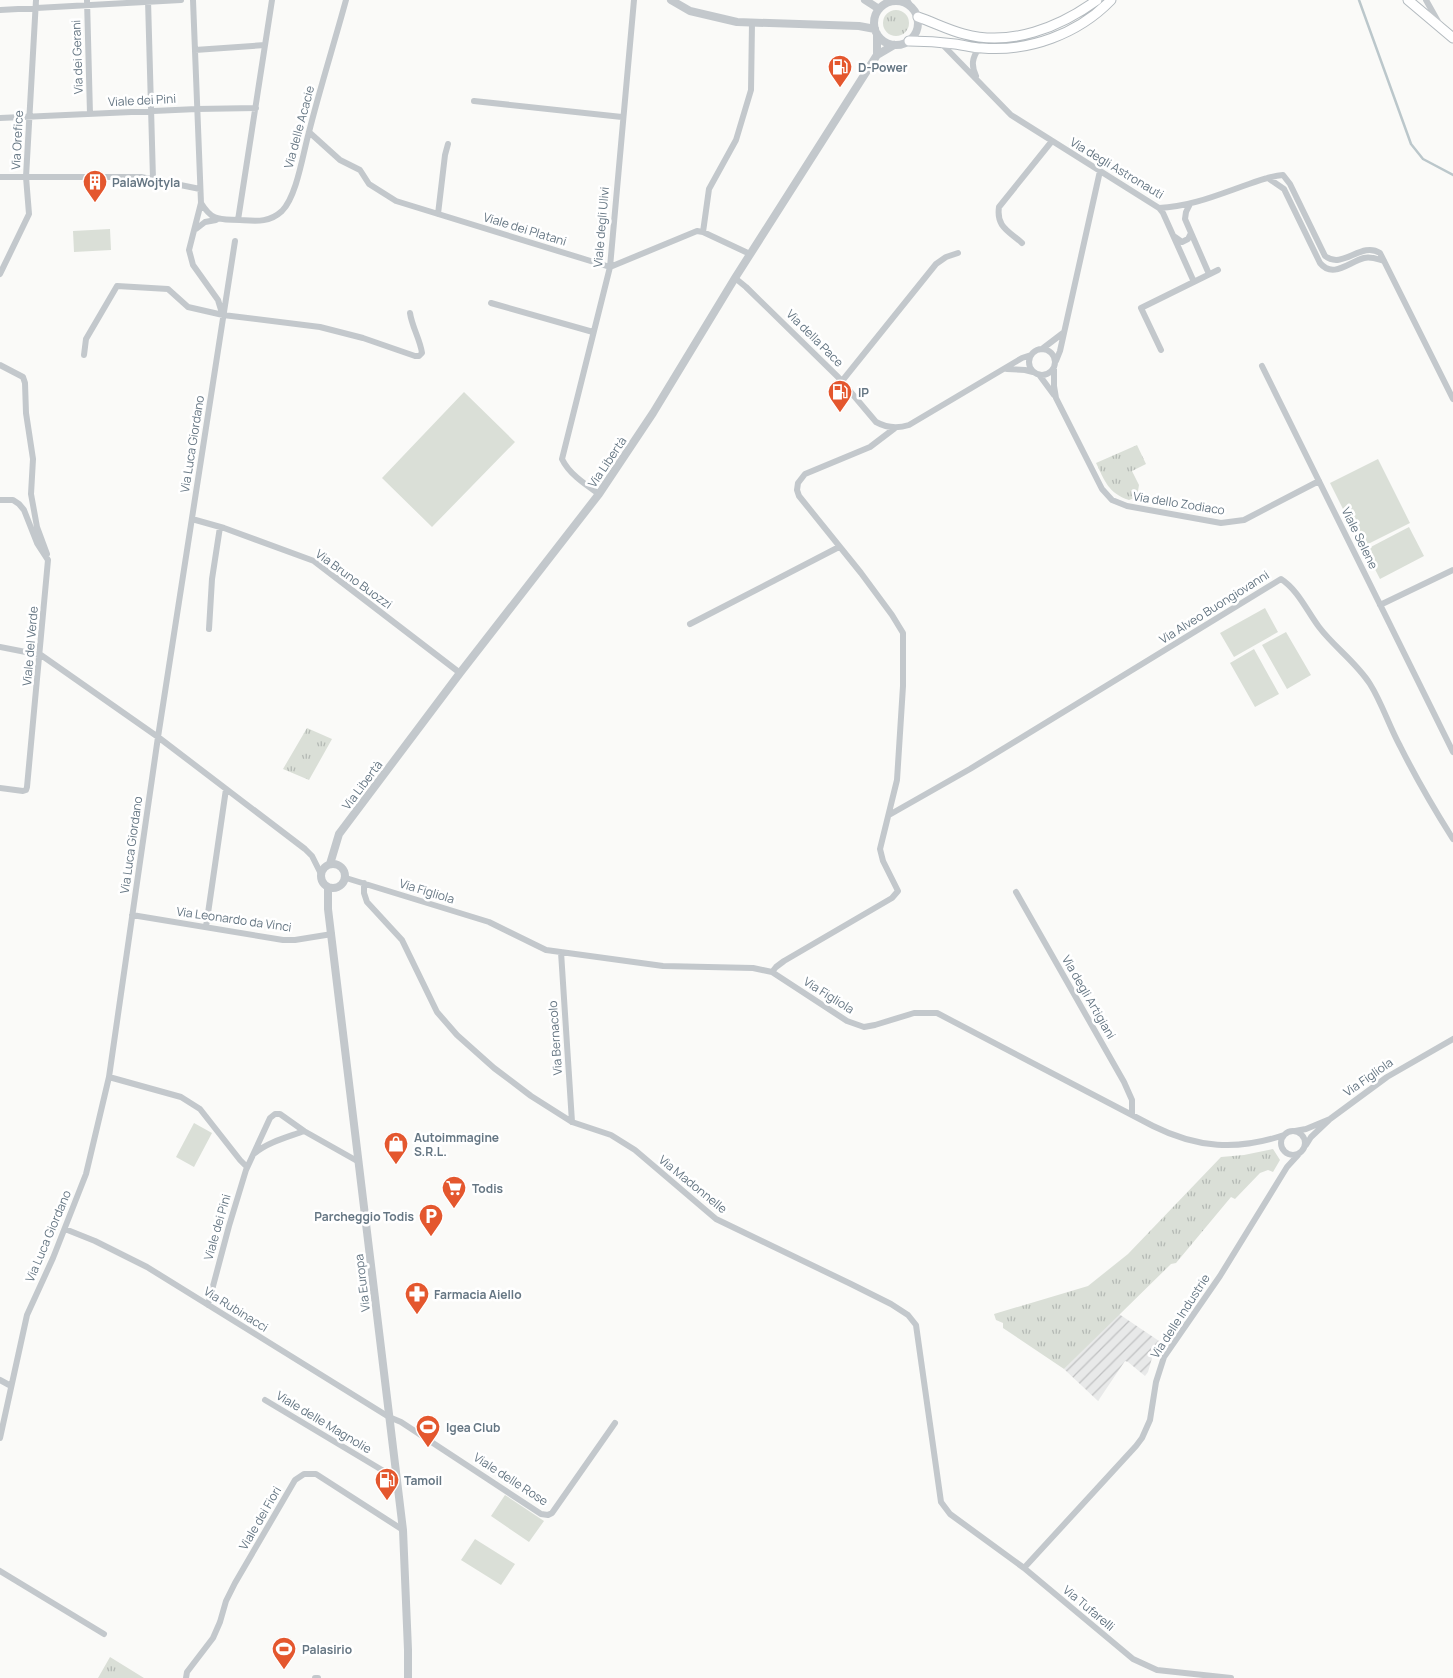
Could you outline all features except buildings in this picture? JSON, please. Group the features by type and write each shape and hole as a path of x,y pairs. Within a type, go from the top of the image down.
{"main road":[{"path":"918,17 965,35 986,38 1008,38 1039,31 1060,23 1097,0"},
{"path":"909,41 941,42 979,48 1041,42 1065,33 1087,20 1111,0"},
{"path":"1408,0 1453,38"}],"street":[{"name":"Via Orefice","path":"0,274 29,214 26,177 36,0"},
{"path":"0,10 87,2 181,0"},
{"path":"193,0 201,203 190,242 190,258 197,272 218,300 223,315"},
{"path":"238,220 272,0"},
{"name":"Via delle Acacie","path":"218,220 261,222 269,220 288,204 298,176 308,132 346,0"},
{"name":"Viale degli Ulivi","path":"599,494 571,471 562,459 610,268 622,117 634,0"},
{"path":"670,0 690,12 737,22 859,26 876,32 881,39 894,45 909,41 917,31 918,17 908,3 898,1 887,2 879,9 874,22 876,32 877,55"},
{"path":"865,0 879,9"},
{"path":"1426,0 1442,30"},
{"path":"148,1 153,180"},
{"name":"Via dei Gerani","path":"87,2 90,114"},
{"path":"703,232 709,189 736,140 751,90 752,23"},
{"name":"Via degli Astronauti","path":"941,42 1011,115 1159,208 1171,208 1190,204 1268,178"},
{"path":"195,50 265,45"},
{"name":"Via Libertà","path":"330,864 339,834 460,673 599,494 653,413 734,278 877,55 894,45"},
{"path":"977,80 972,61 979,48"},
{"path":"474,102 622,117"},
{"name":"Viale dei Pini","path":"30,117 197,108 256,108"},
{"path":"0,118 30,117"},
{"name":"Viale dei Platani","path":"308,132 340,160 360,170 369,184 396,201 610,268"},
{"path":"1022,243 1000,224 998,220 999,207 1052,141"},
{"path":"438,214 448,144"},
{"path":"1006,369 1048,374 1054,369 1060,350 1062,332 1100,171"},
{"path":"1268,178 1283,175 1290,184 1320,248 1330,260 1341,260 1362,251 1370,250 1380,253 1453,399"},
{"path":"0,177 141,177 200,189"},
{"path":"1268,178 1284,189 1324,268 1334,270 1365,257 1373,257 1384,261"},
{"path":"201,203 211,217 218,220"},
{"path":"1190,204 1185,219 1209,274"},
{"path":"1159,208 1164,213 1194,282"},
{"path":"194,232 199,225 205,222 218,220"},
{"path":"610,268 698,231 750,254"},
{"path":"1174,236 1182,242 1188,239 1191,233"},
{"name":"Via Luca Giordano","path":"0,1438 27,1315 65,1229 86,1174 109,1077 158,737 235,241"},
{"path":"842,381 936,264 946,257 958,253"},
{"path":"1161,350 1141,308 1218,270"},
{"name":"Via della Pace","path":"734,278 746,287 842,381 876,422 895,428"},
{"path":"84,355 86,339 117,286 168,288 188,307 223,315 320,327 364,338 419,356 422,353 421,346 410,313"},
{"path":"491,303 593,332"},
{"path":"772,972 784,961 892,898 898,891 880,854 880,849 897,780 903,686 903,633 892,615 800,496 797,487 799,479 822,466 870,447 895,428 910,424 1022,358 1042,349 1062,332"},
{"path":"1042,349 1053,354 1056,362"},
{"path":"1031,355 1029,362 1036,374 1056,398"},
{"path":"0,365 23,376 25,383 26,413 33,459 31,494 37,527 44,543 48,560"},
{"name":"Viale Selene","path":"1262,366 1380,605"},
{"name":"Via dello Zodiaco","path":"1054,369 1056,398 1102,489 1118,504 1221,523 1231,523 1244,520 1319,481"},
{"path":"0,500 13,500 24,510 37,543 48,560"},
{"name":"Via Bruno Buozzi","path":"192,519 220,527 314,561 460,673"},
{"path":"209,629 212,579 220,527"},
{"path":"690,624 839,547"},
{"name":"Viale del Verde","path":"0,788 23,792 28,787 48,560"},
{"path":"1453,570 1380,605 1453,752"},
{"name":"Via Alveo Buongiovanni","path":"889,815 978,764 1281,579 1300,598 1330,640 1370,683 1409,764 1453,840"},
{"path":"0,647 41,655 158,737 305,849 312,856 321,874 322,882 328,887 339,887 346,878 342,866 334,863 324,868 321,874"},
{"path":"206,927 226,789"},
{"name":"Via Figliola","path":"346,878 489,922 546,950 663,966 753,968 772,972 847,1021 864,1027 875,1026 914,1013 937,1013 1132,1116 1171,1135 1195,1142 1224,1146 1242,1146 1268,1141 1284,1135"},
{"name":"Via Madonnelle","path":"364,884 367,902 402,940 437,1012 457,1035 494,1068 531,1096 572,1122 611,1135 635,1150 716,1220 851,1284 908,1315 916,1325 941,1502 950,1514"},
{"name":"Via Europa","path":"328,887 328,909 403,1530 408,1678"},
{"name":"Via degli Artigiani","path":"1016,892 1124,1082 1132,1100 1132,1116"},
{"name":"Via Leonardo da Vinci","path":"132,915 284,940 332,934"},
{"name":"Via Bernacolo","path":"561,952 572,1122"},
{"name":"Via Figliola","path":"1295,1131 1301,1131 1330,1119 1387,1077 1453,1039"},
{"path":"109,1077 181,1097 200,1109 247,1167"},
{"name":"Viale dei Pini","path":"208,1305 247,1167 270,1118 275,1114 280,1114 304,1131 359,1162"},
{"name":"Via delle Industrie","path":"1024,1568 1142,1438 1150,1420 1156,1382 1164,1357 1220,1276 1287,1167 1304,1150 1311,1137 1330,1119"},
{"path":"252,1156 260,1149 280,1139 304,1131"},
{"path":"1282,1147 1284,1135 1295,1131 1303,1135 1305,1146"},
{"path":"1268,1141 1282,1147 1287,1154 1287,1167"},
{"path":"1287,1154 1298,1155"},
{"name":"Via Rubinacci","path":"65,1229 95,1241 147,1267 389,1417"},
{"path":"0,1380 11,1386"},
{"name":"Viale delle Magnolie","path":"265,1400 397,1480"},
{"name":"Viale delle Rose","path":"389,1417 401,1422 445,1450 531,1508 548,1515 552,1513 615,1423"},
{"name":"Viale dei Fiori","path":"186,1678 187,1672 213,1638 226,1601 235,1583 295,1480 304,1474 316,1474 403,1530"},
{"name":"Via Tufarelli","path":"950,1514 1024,1568 1132,1659 1157,1670 1231,1678"},
{"path":"0,1571 104,1634"}],"shaded area":[{"path":"1119,1314 1162,1343 1152,1358 1145,1376 1125,1361 1098,1401 1064,1369"}],"green space":[{"path":"896,10 905,14 909,23 905,32 896,36 887,32 883,23 887,14"},
{"path":"110,229 111,250 74,252 73,231"},
{"path":"464,392 515,442 432,527 382,478"},
{"path":"1137,445 1146,464 1132,471 1139,485 1137,497 1129,500 1116,494 1108,486 1096,463"},
{"path":"1378,459 1410,523 1362,547 1330,483"},
{"path":"1409,527 1424,556 1380,579 1365,550"},
{"path":"1265,608 1278,632 1234,657 1220,633"},
{"path":"1286,632 1311,675 1287,689 1262,645"},
{"path":"1254,649 1279,694 1255,707 1230,663"},
{"path":"307,728 332,739 309,780 283,769"},
{"path":"194,1123 212,1133 194,1167 176,1157"},
{"path":"1273,1149 1280,1160 1273,1172 1268,1170 1260,1173 1235,1199 1231,1197 1176,1263 1171,1264 1064,1369 1003,1328 1003,1323 996,1320 994,1314 1088,1286 1128,1254 1221,1157 1244,1155"},
{"path":"505,1495 544,1521 529,1542 491,1516"},
{"path":"475,1539 515,1564 501,1585 461,1560"},
{"path":"110,1657 144,1678 98,1678"}],"waterway":[{"path":"1359,0 1411,144 1423,159 1453,175"}],"place":[{"name":"D-Power","path":"840,88"},
{"name":"PalaWojtyla","path":"95,203"},
{"name":"IP","path":"840,413"},
{"name":"Autoimmagine S.R.L.","path":"396,1165"},
{"name":"Todis","path":"454,1209"},
{"name":"Parcheggio Todis","path":"431,1237"},
{"name":"Farmacia Aiello","path":"417,1315"},
{"name":"Igea Club","path":"428,1448"},
{"name":"Tamoil","path":"387,1501"},
{"name":"Palasirio","path":"284,1670"}]}
